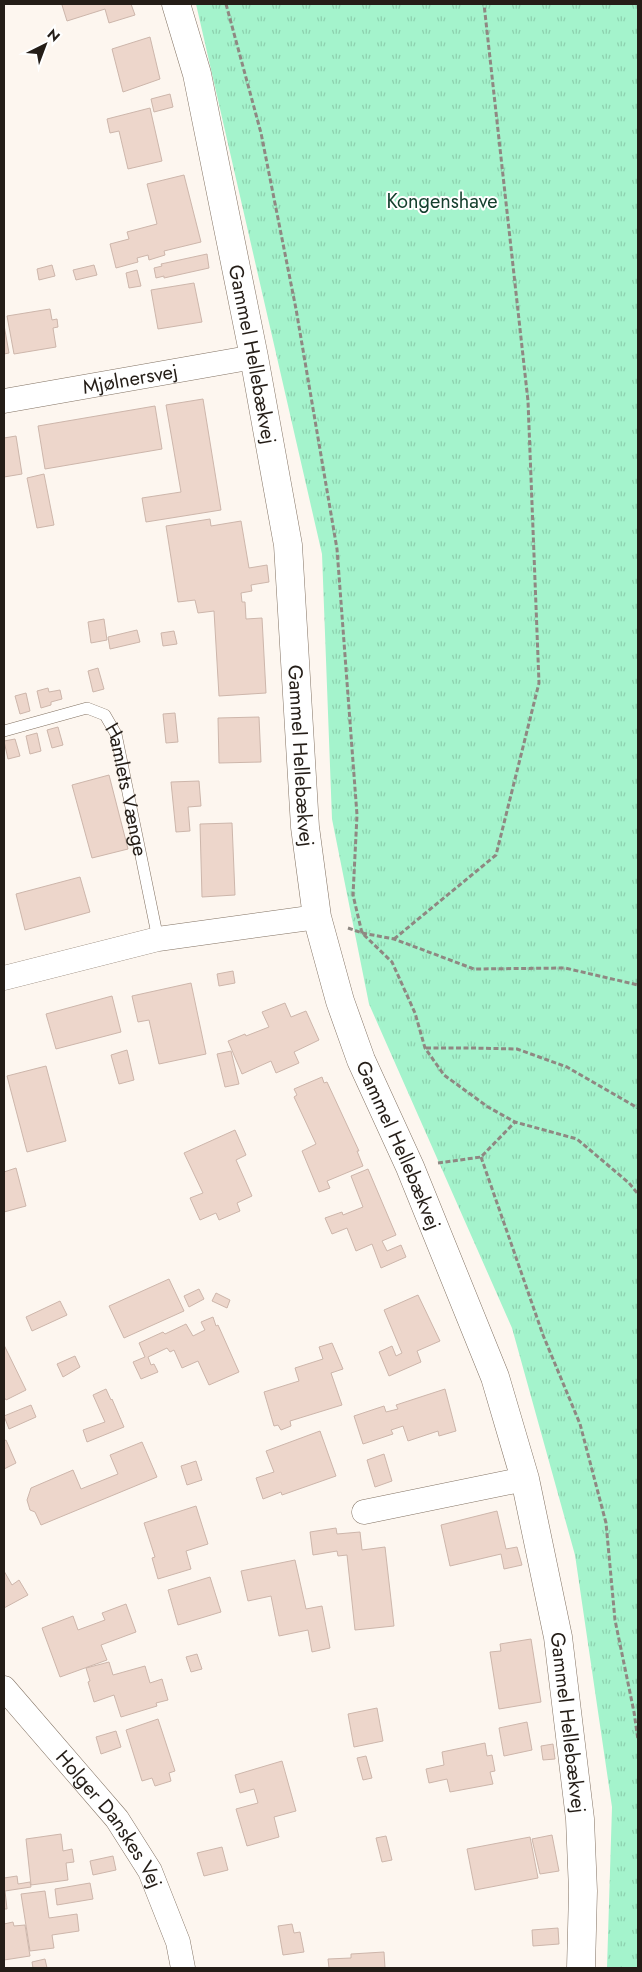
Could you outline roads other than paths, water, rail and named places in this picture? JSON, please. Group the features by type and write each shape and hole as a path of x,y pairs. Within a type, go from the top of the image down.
{"main road":[{"name":"Gammel Hellebækvej","path":"176,4 197,74 254,358 288,546 305,827 317,916 340,1001 361,1060 410,1167 495,1377 525,1479 558,1637 580,1819 583,1891 581,1968"}],"street":[{"name":"Mjølnersvej","path":"4,401 254,358"},
{"path":"4,978 158,939 317,916"},
{"path":"364,1512 525,1479"},
{"name":"Holger Danskes Vej","path":"4,1688 117,1819 150,1872 178,1942 183,1968"}],"lane":[{"name":"Hamlets Vænge","path":"4,731 86,708 105,715 116,734 158,939"}],"park label":[{"name":"Kongenshave","path":"442,201"}]}
